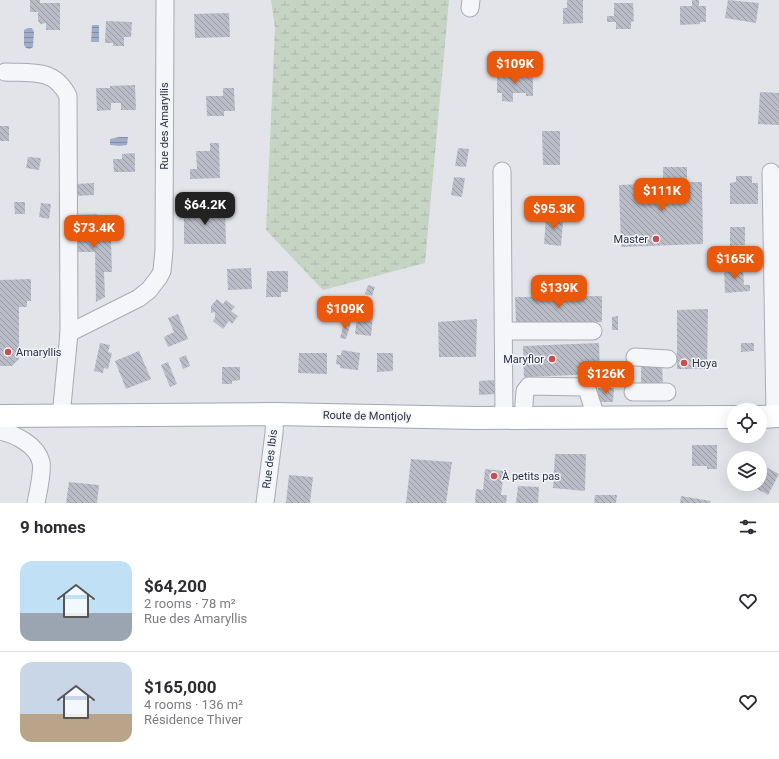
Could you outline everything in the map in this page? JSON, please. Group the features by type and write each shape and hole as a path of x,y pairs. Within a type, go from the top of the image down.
{"main road":[{"name":"Route de Montjoly","path":"0,416 275,414 514,417 727,417"}],"street":[{"name":"Rue des Amaryllis","path":"70,333 139,298 155,284 162,271 164,250 165,0"},
{"path":"5,72 39,73 48,75 59,82 68,96 70,333 63,400 63,416"},
{"path":"502,170 504,331 514,417"},
{"path":"771,172 771,416"},
{"path":"504,331 593,331"},
{"path":"635,357 668,360"},
{"path":"514,417 529,386 585,387 596,417"},
{"path":"633,392 667,392"},
{"name":"Rue des Ibis","path":"265,503 275,414"},
{"path":"0,431 14,434 21,438 39,457 41,464 36,503"}],"green space":[{"path":"271,0 449,0 425,263 323,290 266,230 275,28"}],"water":[{"path":"92,25 99,25 99,42 91,42"},
{"path":"32,28 34,32 33,47 30,49 26,48 24,45 24,30"},
{"path":"128,137 127,145 110,145 110,139"}],"building":[{"path":"30,0 40,0 40,3 60,3 60,30 46,30 46,23 41,24 38,21 38,12 30,12"},
{"path":"567,0 583,0 583,23 563,24 563,8 567,8"},
{"path":"692,0 699,0 699,6 706,6 706,22 700,22 700,24 680,25 680,6 692,6"},
{"path":"728,0 759,3 756,23 725,18"},
{"path":"614,3 633,3 634,21 631,22 631,29 616,29 616,22 607,22 607,16 614,16"},
{"path":"229,13 230,37 195,38 194,14"},
{"path":"106,21 132,22 131,37 124,37 124,46 113,46 113,43 105,43"},
{"path":"497,73 533,73 533,96 526,96 526,93 513,93 513,102 502,101 502,93 497,93"},
{"path":"135,85 136,110 121,110 121,103 111,103 111,110 97,111 96,88"},
{"path":"223,88 234,88 235,111 224,111 224,116 207,116 206,96 223,96"},
{"path":"760,92 779,93 779,125 758,124"},
{"path":"0,126 9,126 9,141 0,141"},
{"path":"542,131 560,131 560,165 543,165"},
{"path":"210,143 219,143 220,178 190,179 190,169 197,169 196,151 210,151"},
{"path":"458,148 469,149 466,167 455,166"},
{"path":"135,153 135,172 114,172 113,159 122,159 122,154"},
{"path":"28,157 41,158 39,170 26,168"},
{"path":"663,167 687,167 687,182 702,182 703,244 621,247 619,185 663,183"},
{"path":"736,176 752,176 752,183 758,183 758,204 730,204 730,183 736,182"},
{"path":"454,177 465,178 462,197 451,195"},
{"path":"94,183 94,195 76,196 75,184"},
{"path":"14,202 25,202 25,214 15,214"},
{"path":"41,203 51,204 49,219 39,217"},
{"path":"184,208 225,208 226,244 184,244"},
{"path":"558,210 564,211 561,246 544,244 546,217 557,218"},
{"path":"97,214 97,241 111,241 112,272 104,272 105,297 96,302 95,252 77,252 76,215"},
{"path":"730,227 745,227 745,245 730,246"},
{"path":"743,267 744,285 750,285 750,291 725,293 724,268"},
{"path":"251,268 252,289 228,290 227,269"},
{"path":"267,271 288,271 288,292 281,292 281,297 266,297"},
{"path":"31,279 31,301 27,301 27,307 19,307 19,359 12,366 0,366 0,280"},
{"path":"368,285 375,287 372,296 365,294"},
{"path":"602,296 602,322 516,323 515,297"},
{"path":"217,299 223,304 226,300 235,307 231,311 238,316 232,324 229,321 223,329 213,321 215,318 215,312 211,313 211,306"},
{"path":"358,307 371,309 371,316 373,316 371,336 355,334"},
{"path":"708,309 707,369 677,369 677,310"},
{"path":"178,314 188,339 168,347 164,337 174,332 168,318"},
{"path":"618,316 618,330 612,330 612,317"},
{"path":"477,319 476,357 439,357 438,322"},
{"path":"345,320 351,322 346,339 340,338"},
{"path":"100,343 110,345 108,352 112,353 108,369 104,368 103,373 94,371"},
{"path":"599,343 600,374 524,377 523,346"},
{"path":"741,343 754,343 754,351 741,352"},
{"path":"342,350 360,353 358,370 340,368 340,365 336,364 337,355 341,355"},
{"path":"139,351 151,379 126,389 115,361"},
{"path":"299,353 327,353 327,374 298,373"},
{"path":"377,353 393,353 393,371 377,372"},
{"path":"186,355 190,366 183,369 179,358"},
{"path":"168,362 177,384 170,387 161,365"},
{"path":"641,363 662,363 663,389 641,389"},
{"path":"222,367 240,367 240,380 232,381 232,384 222,384"},
{"path":"494,380 495,394 479,395 479,381"},
{"path":"598,388 614,388 613,402 598,402"},
{"path":"692,445 717,445 717,469 707,469 707,466 692,466"},
{"path":"555,454 586,454 585,491 553,488"},
{"path":"411,459 452,462 446,503 406,503"},
{"path":"767,468 779,474 768,495 761,491 767,491"},
{"path":"485,469 504,471 501,495 507,495 506,503 475,503 476,489 483,490"},
{"path":"289,475 313,477 310,503 286,503"},
{"path":"69,482 99,485 97,503 66,503"},
{"path":"518,486 539,487 538,503 516,503"},
{"path":"595,495 617,495 616,503 594,503"},
{"path":"681,496 711,501 710,503 680,503"}],"place":[{"name":"Master","path":"656,239"},
{"name":"Amaryllis","path":"8,352"},
{"name":"Maryflor","path":"552,359"},
{"name":"Hoya","path":"684,363"},
{"name":"À petits pas","path":"494,476"}]}
